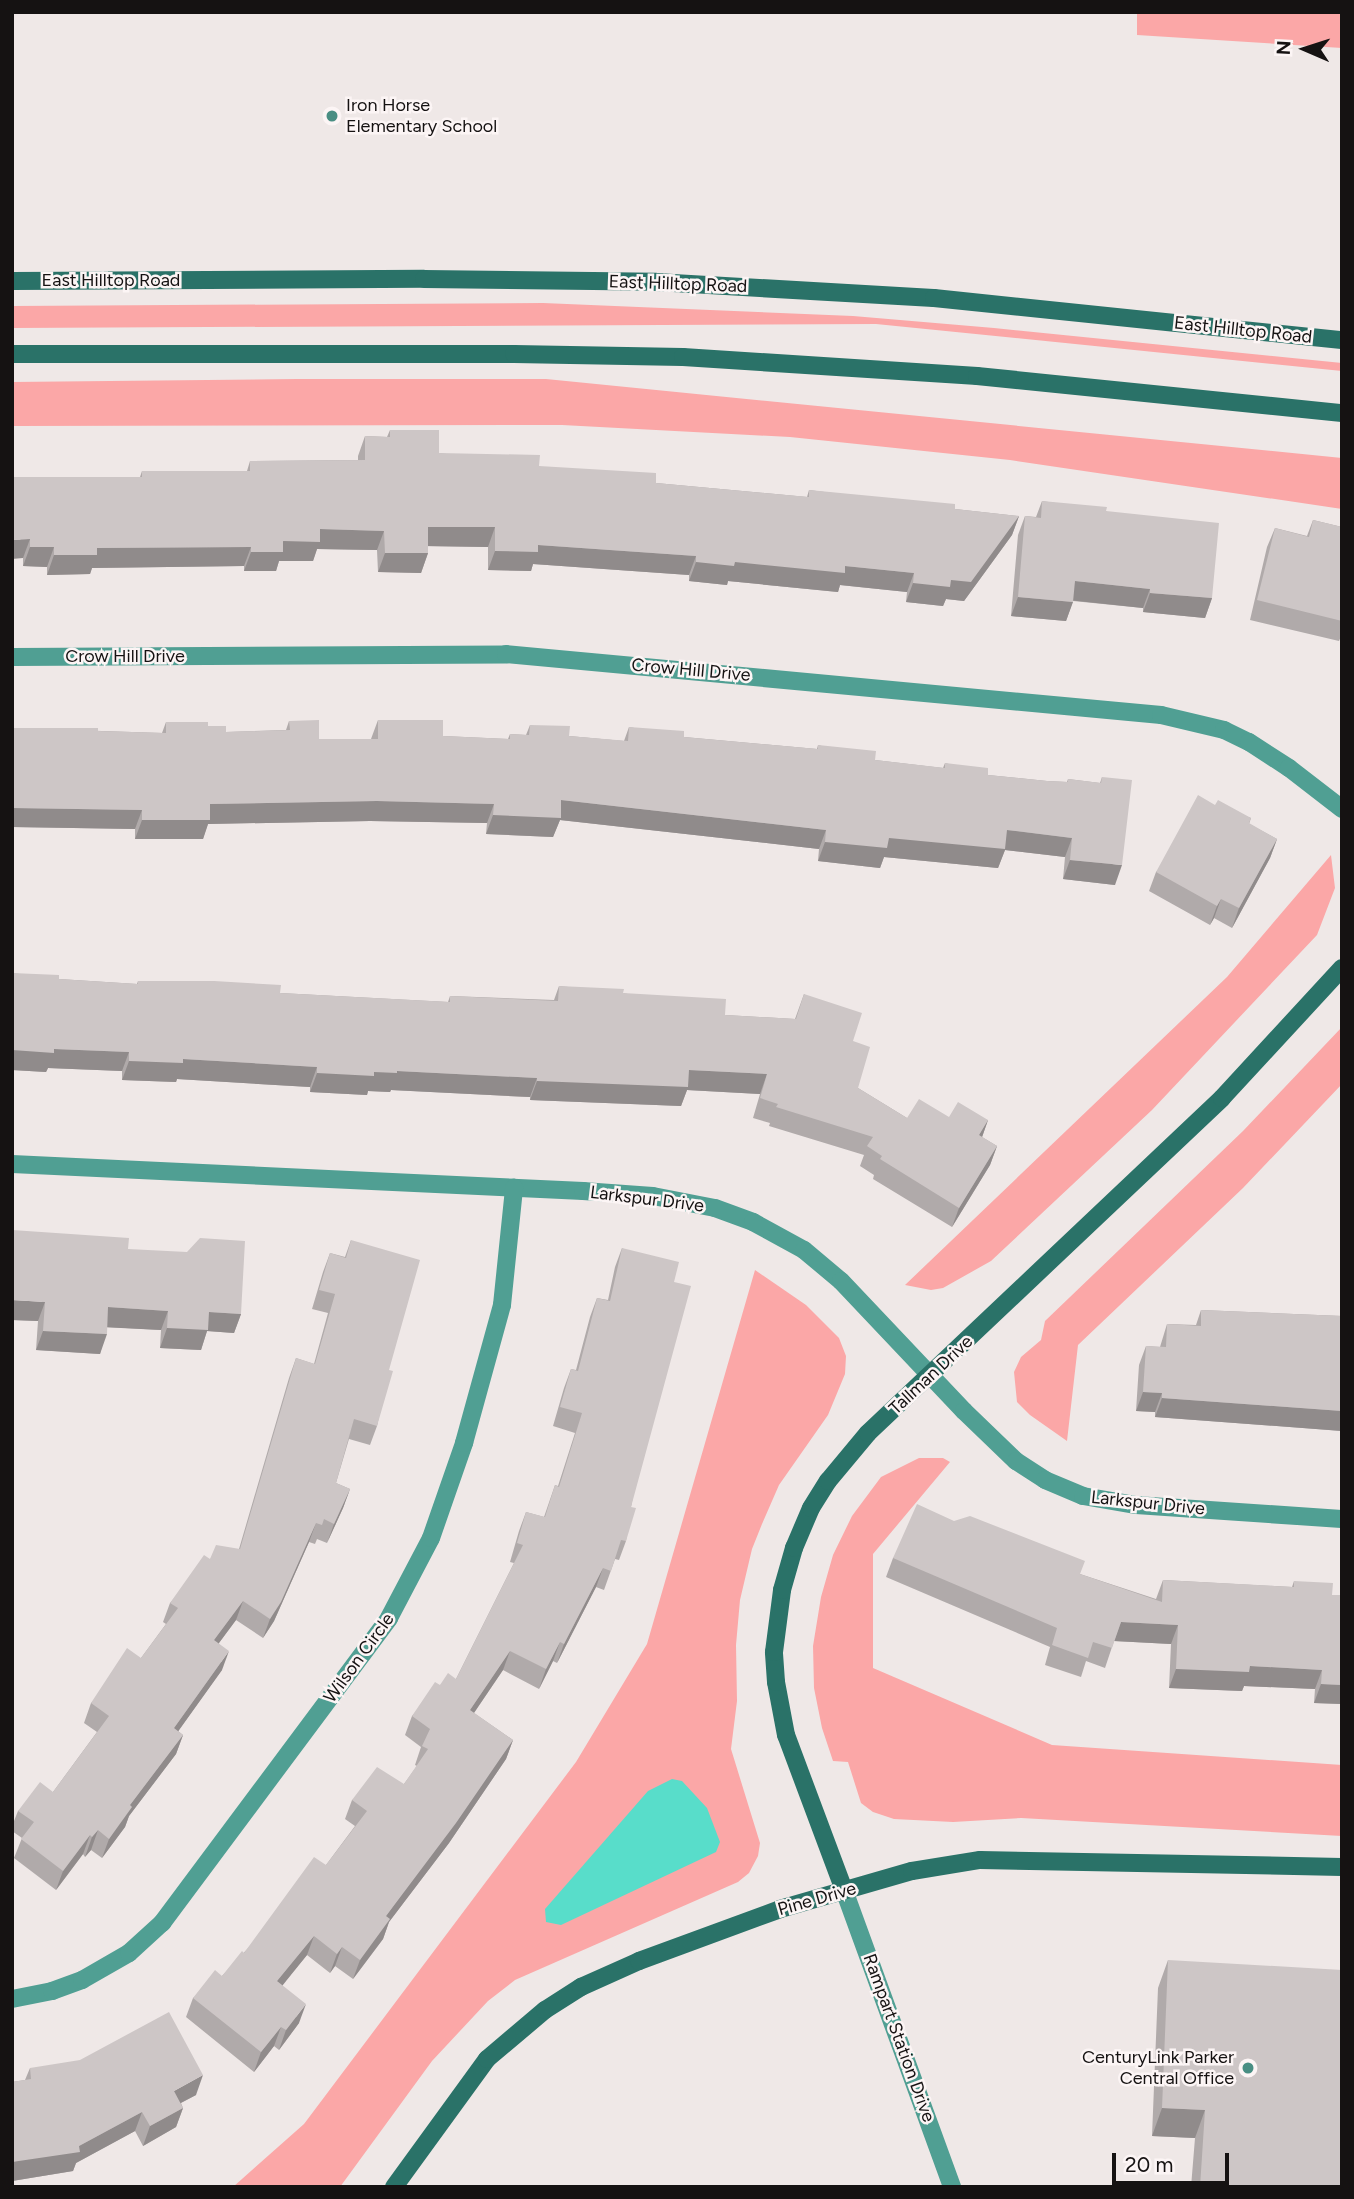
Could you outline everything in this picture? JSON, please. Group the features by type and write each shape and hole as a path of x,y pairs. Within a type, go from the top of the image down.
{"main road":[{"name":"East Hilltop Road","path":"12,281 424,279 669,283 934,298 1342,340"},
{"path":"12,354 683,357 978,376 1342,414"},
{"name":"Tallman Drive","path":"844,1890 811,1807 779,1707 774,1652 782,1590 794,1548 828,1481 868,1433 1222,1098 1342,968"},
{"name":"Pine Drive","path":"394,2187 488,2059 545,2010 581,1987 639,1961 780,1909 912,1871 980,1860 1342,1867"}],"street":[{"name":"Crow Hill Drive","path":"12,657 506,654 1161,715 1224,730 1250,742 1342,809"},
{"name":"Larkspur Drive","path":"12,1164 653,1196 715,1208 790,1240 820,1262 1016,1461 1045,1480 1083,1496 1136,1505 1342,1519"},
{"name":"Wilson Circle","path":"12,1999 52,1991 82,1980 129,1953 162,1923 389,1618 431,1538 464,1443 502,1305 514,1188"},
{"name":"Rampart Station Drive","path":"844,1890 951,2187"}],"shaded area":[{"path":"1137,12 1342,12 1342,48 1137,35"},
{"path":"543,303 853,316 994,328 1342,363 1342,371 876,324 12,328 12,306"},
{"path":"546,379 1342,458 1342,509 1010,460 790,437 562,425 12,426 12,382"},
{"path":"1331,855 1335,888 1317,935 1152,1110 991,1261 943,1288 931,1290 905,1285 1227,977"},
{"path":"1342,1027 1342,1084 1243,1188 1078,1345 1067,1441 1030,1415 1017,1402 1014,1372 1021,1357 1041,1340 1045,1321 1243,1131"},
{"path":"755,1270 806,1305 839,1338 846,1356 845,1374 828,1415 779,1485 762,1524 752,1549 740,1600 736,1645 737,1701 731,1749 760,1843 758,1856 749,1873 738,1882 515,1980 488,2001 432,2061 340,2187 233,2187 304,2124 576,1762 647,1644"},
{"path":"919,1458 943,1458 950,1462 873,1554 873,1668 1052,1745 1342,1765 1342,1836 1021,1818 953,1822 894,1819 873,1812 861,1803 848,1762 833,1761 822,1728 814,1688 813,1646 821,1597 833,1555 852,1516 881,1477"},
{"path":"672,1779 682,1781 707,1808 720,1842 716,1852 561,1925 546,1922 545,1909 648,1791"}],"building":[{"path":"390,430 439,430 439,453 540,455 539,466 656,473 656,483 809,497 809,490 955,504 955,509 1019,516 971,582 951,580 950,587 913,583 914,573 845,566 845,573 735,562 734,566 696,562 696,556 538,545 538,552 495,551 495,527 428,527 428,553 385,553 384,531 320,529 320,542 283,541 283,552 251,552 251,547 97,548 97,555 54,555 54,547 30,547 30,539 12,540 12,477 142,477 142,471 250,471 250,461 365,460 365,436 390,437"},
{"path":"1042,501 1219,523 1212,598 1150,593 1150,589 1075,581 1073,602 1018,597 1025,516 1041,518"},
{"path":"1313,520 1342,527 1342,621 1257,600 1275,528 1309,537"},
{"path":"319,720 319,739 378,739 378,720 443,720 443,736 510,739 510,734 529,735 530,725 570,726 569,736 628,741 629,727 684,731 684,737 818,749 818,745 876,751 875,760 945,768 945,763 988,768 988,775 1068,782 1068,779 1101,783 1102,777 1132,780 1122,865 1070,860 1072,838 1007,830 1005,849 889,838 887,848 825,842 826,830 561,800 561,818 493,815 494,804 377,801 210,804 210,820 142,820 142,810 12,808 12,728 98,728 98,731 166,733 166,722 208,722 208,726 226,726 226,732 290,730 289,721"},
{"path":"1198,795 1215,805 1218,800 1251,818 1249,823 1277,839 1239,908 1221,899 1217,906 1156,872"},
{"path":"12,973 138,984 138,981 214,981 281,985 280,993 450,1002 450,996 558,1001 559,986 624,989 623,993 726,999 725,1015 796,1019 804,994 862,1013 853,1041 870,1047 858,1088 907,1118 919,1099 949,1117 958,1102 988,1120 979,1135 997,1146 959,1208 880,1159 882,1156 867,1146 873,1137 776,1107 778,1104 760,1098 767,1074 689,1070 688,1087 537,1081 537,1078 397,1071 374,1072 374,1076 317,1073 317,1067 183,1059 183,1063 129,1061 129,1052 54,1049 54,1053 12,1050"},
{"path":"12,1230 129,1238 128,1249 187,1252 200,1238 245,1241 241,1314 209,1312 208,1330 167,1328 168,1311 108,1307 107,1334 43,1331 45,1302 12,1300"},
{"path":"351,1240 420,1260 389,1370 393,1371 377,1426 354,1419 336,1483 350,1489 334,1524 324,1519 322,1525 316,1523 281,1602 270,1619 243,1601 214,1640 229,1651 174,1728 183,1735 130,1805 132,1807 109,1839 98,1830 92,1837 90,1835 63,1871 21,1839 34,1822 18,1811 40,1782 53,1792 109,1716 91,1703 127,1648 141,1658 178,1608 170,1603 204,1555 210,1559 216,1545 240,1549 296,1358 315,1364 335,1294 319,1290 330,1253 346,1258"},
{"path":"622,1248 679,1262 674,1282 691,1286 631,1507 636,1508 626,1541 621,1540 611,1571 603,1568 564,1644 560,1642 546,1669 510,1651 470,1710 513,1740 456,1823 386,1916 390,1919 360,1960 342,1947 337,1954 314,1936 277,1981 306,2004 286,2030 281,2027 261,2052 193,1998 215,1970 222,1976 242,1951 244,1953 314,1857 326,1865 367,1811 352,1800 377,1767 404,1784 428,1749 422,1746 430,1729 412,1716 435,1682 440,1685 448,1673 456,1679 523,1545 517,1543 526,1512 545,1517 555,1485 559,1487 582,1413 560,1407 571,1369 578,1371 597,1298 610,1301"},
{"path":"1201,1310 1342,1316 1342,1411 1162,1398 1162,1393 1143,1392 1146,1346 1166,1347 1167,1324 1201,1326"},
{"path":"917,1504 954,1521 970,1516 1085,1561 1080,1574 1162,1602 1163,1580 1294,1587 1294,1581 1333,1583 1332,1595 1342,1595 1342,1685 1321,1684 1322,1670 1250,1666 1249,1672 1176,1669 1178,1625 1121,1622 1112,1648 1093,1642 1088,1658 1052,1645 1057,1628 893,1558"},
{"name":"CenturyLink Parker Central Office","path":"1168,1960 1342,1970 1342,2187 1200,2187 1205,2110 1162,2108"},
{"path":"169,2012 203,2075 174,2091 183,2108 150,2126 142,2112 79,2146 80,2152 12,2162 12,2082 31,2079 30,2068 80,2060"}],"place":[{"name":"Iron Horse Elementary School","path":"332,116"},
{"name":"CenturyLink Parker Central Office","path":"1248,2068"}]}
